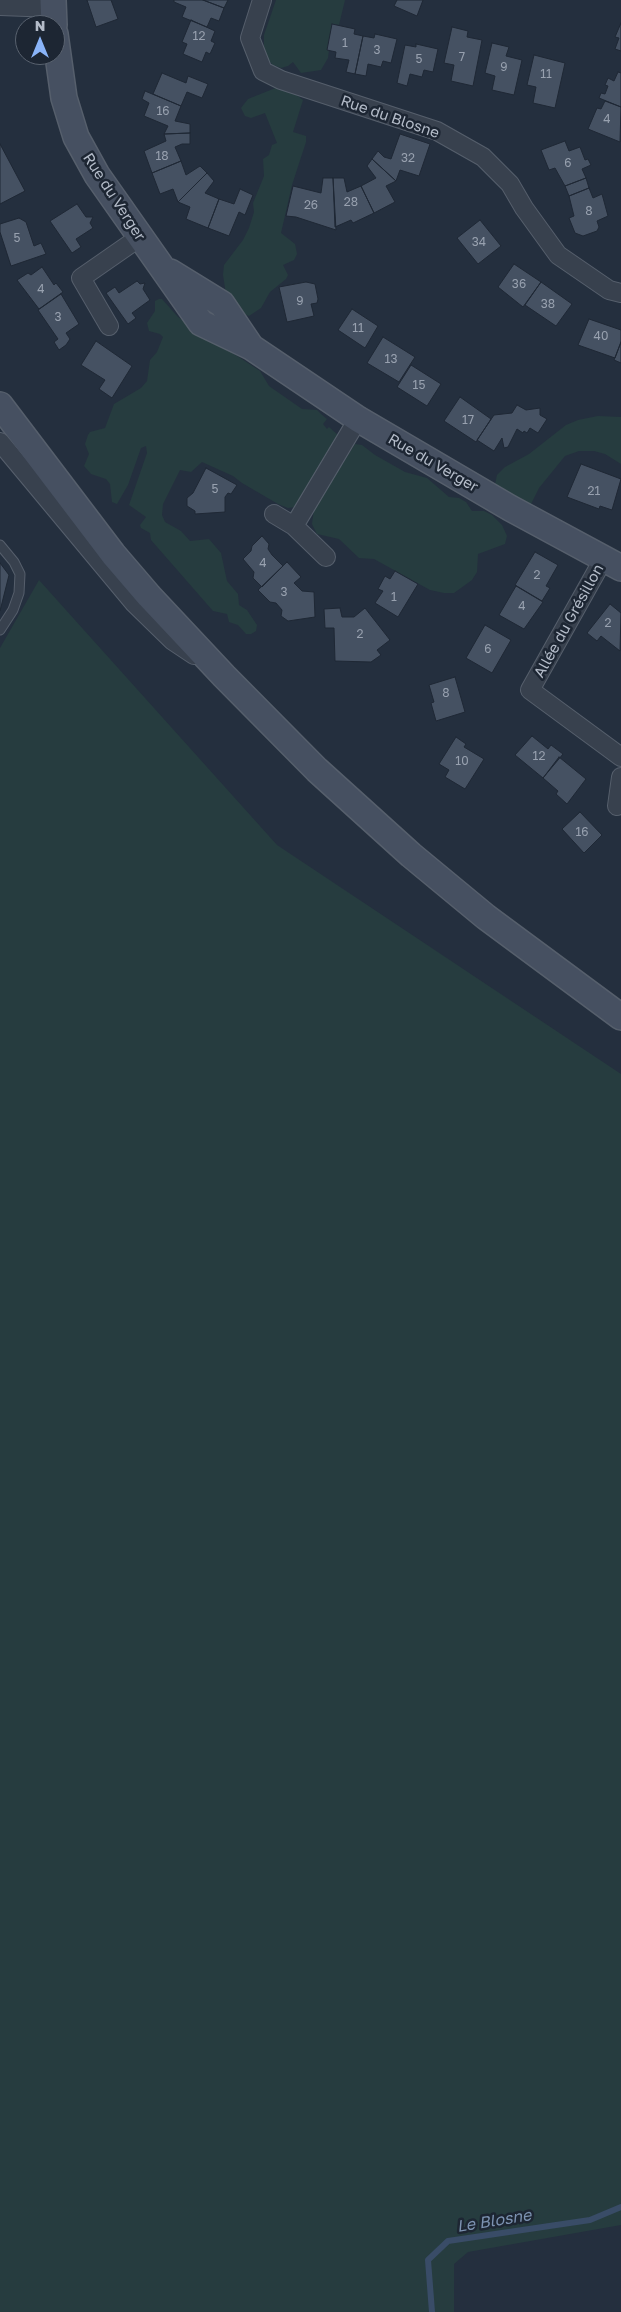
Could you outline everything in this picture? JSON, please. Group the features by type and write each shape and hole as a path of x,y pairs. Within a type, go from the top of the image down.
{"main road":[{"name":"Rue du Verger","path":"59,65 64,98 76,137 96,176 164,268 222,304 251,347 358,419 510,508 613,563"},
{"path":"0,405 113,554 149,596 224,676 318,770 410,855 486,917 621,1017"}],"street":[{"name":"Rue du Blosne","path":"262,0 250,38 263,70 281,80 437,131 483,157 510,184 524,208 558,255 609,290 621,293"},
{"path":"0,6 54,11"},
{"path":"109,326 81,278 140,237"},
{"path":"294,526 358,419"},
{"path":"0,442 134,603 173,641 224,676"},
{"path":"274,514 294,526 326,557"},
{"name":"Allée du Grésillon","path":"613,563 530,690 621,757"},
{"path":"617,806 621,777"}],"lane":[{"path":"0,545 20,574 19,593 13,610 0,630"}],"green space":[{"path":"276,0 345,0 339,25 332,24 327,50 329,50 328,58 321,70 301,73 293,62 281,68 273,65 267,59 264,51 264,35"},
{"path":"278,87 294,93 303,100 293,132 306,136 306,142 292,185 281,233 295,244 297,254 294,260 283,265 288,275 286,279 270,292 261,308 249,316 238,311 226,294 223,275 224,265 243,240 249,228 254,212 253,203 264,176 263,159 269,155 272,145 277,143 265,113 251,118 245,116 241,108 248,99"},
{"path":"162,299 178,317 260,371 269,386 302,409 317,410 327,419 323,424 327,429 329,427 339,436 300,502 295,507 288,508 278,504 233,476 202,462 191,472 180,470 163,504 162,515 165,522 181,531 190,541 209,539 221,553 227,581 238,594 239,605 247,610 257,625 256,631 251,634 246,634 238,625 229,622 227,614 213,611 151,540 150,533 141,528 140,525 146,517 129,505 147,453 146,446 141,448 128,485 117,504 112,502 110,484 106,479 91,474 84,466 89,454 85,444 90,432 105,428 114,404 141,388 147,381 150,360 157,352 163,337 160,334 149,331 147,323 155,311 155,301"},
{"path":"598,416 621,417 621,464 605,454 594,451 579,451 565,456 539,488 530,506 494,490 497,475 505,467 529,454 566,425 578,420"},
{"path":"355,444 362,445 375,455 405,472 427,478 449,497 459,498 466,502 472,511 484,511 492,515 502,525 507,536 505,544 478,554 477,572 472,580 454,593 444,593 430,590 374,559 359,558 339,539 317,534 312,524 314,509"},
{"path":"39,580 277,845 621,1074 621,2225 468,2252 454,2264 454,2312 0,2312 0,648"}],"building":[{"path":"87,0 111,0 118,19 96,27"},
{"path":"174,0 203,0 224,8 219,21 211,18 207,27 182,17 186,7 174,2"},
{"path":"203,0 228,0 224,8"},
{"path":"397,0 423,0 417,16 394,6"},
{"path":"191,20 215,31 211,41 215,43 210,54 206,52 202,62 183,54 187,44 182,42"},
{"path":"621,23 621,51 615,49 619,38 615,37"},
{"path":"332,24 355,29 354,34 363,36 355,74 346,72 349,60 335,58 336,52 327,50"},
{"path":"452,27 468,31 467,37 482,40 473,86 451,81 454,65 444,63"},
{"path":"375,34 397,39 391,63 383,61 381,67 368,64 366,76 355,74 363,36 374,38"},
{"path":"492,43 509,47 506,56 522,60 514,95 492,90 495,76 485,73"},
{"path":"416,44 438,49 433,72 424,70 422,77 410,74 407,86 397,83 405,45 416,47"},
{"path":"534,55 565,63 555,108 533,103 536,87 527,85"},
{"path":"618,72 621,73 621,107 599,98 601,93 605,94 608,86 605,85 608,78 614,81"},
{"path":"162,73 186,83 188,76 208,84 202,98 187,92 181,106 153,94"},
{"path":"145,91 181,106 175,121 190,124 190,133 164,134 168,126 144,116 149,103 142,99"},
{"path":"605,101 621,107 620,142 588,129 597,108 601,109"},
{"path":"190,133 190,144 182,144 175,147 181,161 152,173 144,151 166,141 164,134"},
{"path":"400,134 430,144 419,176 400,170 396,181 372,159 378,151 384,157 391,159"},
{"path":"565,141 569,151 580,147 585,160 588,159 591,165 582,169 586,178 565,186 555,168 549,170 541,150"},
{"path":"0,144 25,191 0,204"},
{"path":"372,159 396,181 386,186 395,202 374,213 361,186 376,178 367,166"},
{"path":"181,161 186,175 200,166 207,173 178,202 173,189 160,194 152,173"},
{"path":"207,173 214,181 205,193 219,199 208,228 186,219 190,207 178,202"},
{"path":"323,178 333,178 336,230 296,217 286,216 293,186 321,193"},
{"path":"333,178 344,178 347,192 361,186 374,213 353,223 351,220 335,227"},
{"path":"586,178 589,188 569,196 565,186"},
{"path":"589,188 593,198 602,194 608,216 597,221 599,227 597,231 583,236 575,233 569,218 574,216 569,196"},
{"path":"240,189 253,195 245,215 239,212 229,236 208,228 219,199 234,204"},
{"path":"77,204 86,217 93,217 90,223 93,228 76,239 81,247 72,253 50,221"},
{"path":"19,218 26,222 34,246 41,243 46,254 11,266 0,232 0,224"},
{"path":"480,220 501,246 478,264 457,238"},
{"path":"514,264 541,282 523,307 498,287"},
{"path":"42,267 54,285 56,283 63,292 39,309 17,280 28,273 31,275"},
{"path":"137,281 140,284 145,283 143,289 150,300 132,313 136,318 128,324 106,293 115,287 119,293"},
{"path":"306,282 315,284 318,299 317,303 311,304 314,316 287,322 279,287"},
{"path":"541,282 572,304 556,326 525,305"},
{"path":"61,294 79,324 66,333 70,339 59,350 54,342 58,339 38,310"},
{"path":"352,309 378,326 365,348 338,330"},
{"path":"589,319 621,330 621,342 615,358 578,345"},
{"path":"383,337 415,357 399,382 367,363"},
{"path":"96,341 132,366 112,398 99,389 105,380 81,365"},
{"path":"621,342 621,363 614,360"},
{"path":"411,365 441,384 427,406 397,387"},
{"path":"460,397 491,419 476,442 444,421"},
{"path":"517,405 526,410 540,408 540,415 547,419 538,433 530,428 527,433 517,429 508,447 504,448 502,438 494,451 477,440 494,415 512,413"},
{"path":"581,464 621,479 612,510 600,506 599,509 567,497"},
{"path":"206,468 237,485 231,494 228,493 225,497 225,512 195,514 195,511 187,506 187,498 193,493"},
{"path":"262,536 269,544 268,549 272,555 283,566 262,587 253,578 254,572 243,559"},
{"path":"535,552 558,565 546,586 550,588 542,601 515,585"},
{"path":"287,562 301,577 294,583 302,591 314,592 315,617 288,621 281,616 282,610 276,603 270,602 258,590"},
{"path":"0,563 9,575 0,611"},
{"path":"395,571 418,584 398,617 375,603 383,591 378,589 385,576 390,579"},
{"path":"516,586 543,602 524,629 499,615"},
{"path":"610,604 621,613 620,651 601,636 597,641 587,633"},
{"path":"340,608 342,617 354,617 365,608 390,640 377,650 381,655 371,662 335,661 334,628 325,628 324,609"},
{"path":"485,625 511,640 492,673 466,658"},
{"path":"455,677 465,712 436,721 431,703 434,702 429,685"},
{"path":"532,736 548,749 551,745 563,754 543,778 515,755"},
{"path":"456,737 466,744 464,747 484,759 465,789 445,777 449,770 439,764"},
{"path":"559,757 586,779 567,804 556,794 558,791 543,778"},
{"path":"580,812 602,835 584,853 562,829"}],"waterway":[{"name":"Le Blosne","path":"432,2312 428,2260 448,2241 590,2220 621,2207"}]}
